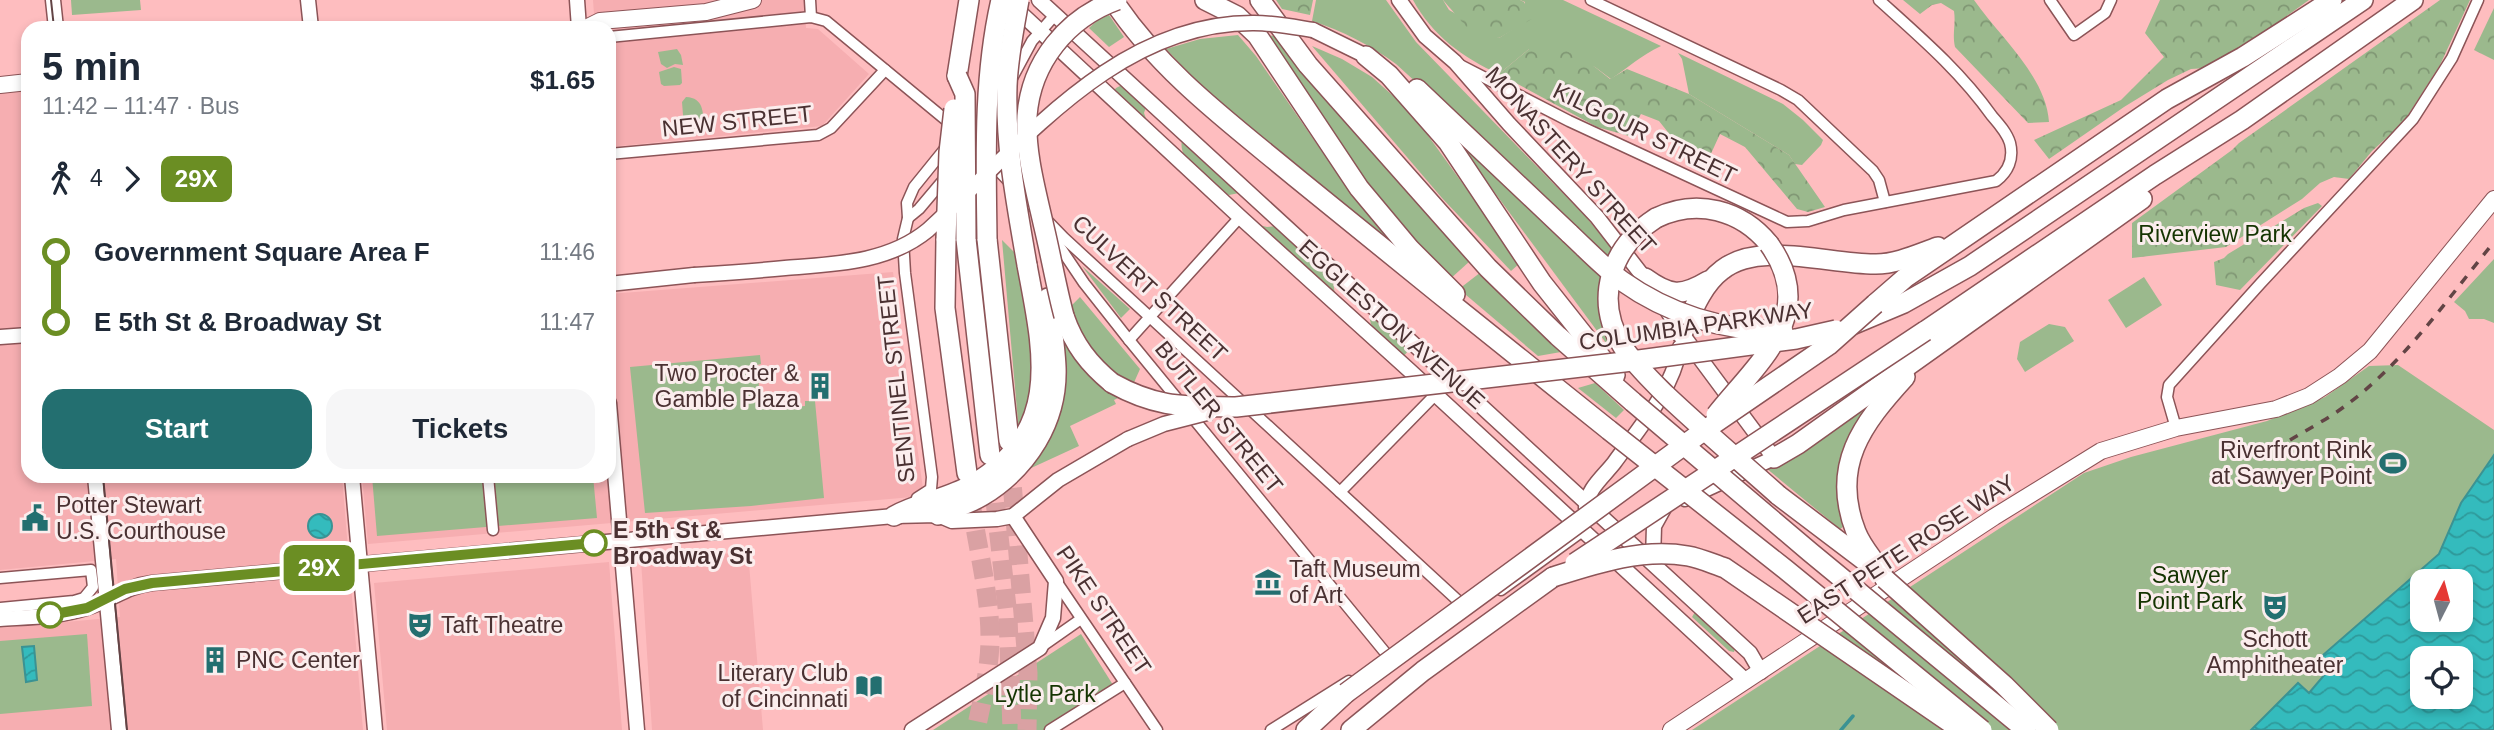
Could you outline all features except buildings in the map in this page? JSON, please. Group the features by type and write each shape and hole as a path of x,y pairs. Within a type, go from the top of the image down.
{"highway":[{"path":"967,473 945,308 949,152 969,0"},
{"path":"1001,0 994,28 986,130 987,240 1009,441"},
{"path":"938,515 976,499 1003,481 1029,454 1041,436 1055,397 1056,381 1048,298 1032,200 1027,117 1030,97 1048,52 1073,24 1088,13 1115,0 1165,64 1208,105 1396,260 1795,577 1982,730"},
{"path":"1205,0 1237,16 1257,35 1340,163 1374,208 1456,295 1550,383"},
{"path":"1260,0 1308,65 1488,268 1558,336 1810,552 2026,730"},
{"path":"1306,730 1346,693 1702,432 1829,345 1905,278 2167,99 2243,57 2332,0"},
{"name":"COLUMBIA PARKWAY","path":"1236,407 1796,340 1836,330 1904,303 1975,262 2363,0"},
{"path":"1774,458 1798,444 1928,339 2155,175 2242,120 2413,0"},
{"path":"894,516 911,506 947,497 994,471 1009,456 1025,433 1038,402 1042,359 1009,161 1007,128 1007,84 1023,9"},
{"path":"1366,56 1389,75 1448,142 1542,283 1608,365 1633,402"},
{"path":"1366,56 1410,83 1620,279 1672,309 1725,327 1757,331 1836,330"},
{"path":"957,76 965,94 966,239 990,456"},
{"path":"1032,200 1064,316 1087,361 1112,383 1156,403 1236,407"},
{"path":"1702,432 1762,363 1780,335 1786,311 1786,288 1778,258 1769,244 1746,222 1717,209 1682,209 1656,218 1643,226 1627,242 1617,259 1608,296 1611,319 1624,348 1651,380 1737,458 1778,495 1885,579 2004,685 2049,730"},
{"path":"1645,278 1661,289 1681,293 1693,290 1712,279 1730,264 1758,256 1869,264 1893,263 1975,232"},
{"path":"1682,334 1712,279"},
{"path":"1885,579 1856,533 1849,502 1849,464 1854,445 1866,424 1928,339"},
{"path":"1351,730 1423,671 1553,577 1928,339"},
{"path":"1553,577 1590,565 1644,554 1689,556 1725,568 1961,730"}],"main road":[{"path":"54,0 56,21"},
{"path":"308,0 310,21"},
{"path":"577,0 578,21"},
{"path":"605,21 706,12 753,0"},
{"name":"EGGLESTON AVENUE","path":"1007,0 1023,9 1040,30 1240,217 1746,681"},
{"name":"MONASTERY STREET","path":"1399,0 1425,36 1455,62 1597,217 1645,278 1682,334 1774,458"},
{"name":"EGGLESTON AVENUE","path":"1040,1 1750,653 1761,672"},
{"path":"616,283 836,264 893,251 915,241 928,230 1085,86 1141,49 1164,39 1214,26 1255,23 1313,30 1366,56"},
{"path":"0,85 21,83"},
{"name":"EAST PETE ROSE WAY","path":"1671,730 1994,517 2101,451 2176,428 2276,409 2309,396 2340,376 2370,351 2494,200"},
{"path":"1682,334 1671,381 1641,426 1591,490 1584,530 1612,526 1664,508 1774,458"},
{"path":"0,337 21,336"},
{"name":"COLUMBIA PARKWAY","path":"1013,516 1035,496 1104,451 1164,425 1236,407"},
{"path":"616,477 637,730"},
{"path":"96,483 119,730"},
{"path":"353,483 375,730"},
{"path":"1653,565 1654,526 1664,508"},
{"path":"0,619 72,612 125,589 152,583 894,516 938,515 952,521 1013,516"},
{"name":"PIKE STREET","path":"1013,516 1056,581"},
{"path":"912,730 1040,648 1053,618 1056,581"}],"street":[{"path":"616,36 811,17 810,0"},
{"path":"1591,0 1798,100 1873,171 1879,180 1885,202 1996,181 2008,168 2011,151 2006,135 1972,88 1879,0"},
{"path":"2050,0 2074,35 2105,13 2111,0"},
{"path":"2176,428 2167,397 2169,385 2413,119 2452,58 2478,0"},
{"name":"SENTINEL STREET","path":"894,516 907,500 920,497 931,489 932,477 905,273 903,239 908,218 907,204 914,187 975,109 1018,27 1023,9 1040,1"},
{"path":"908,218 932,196 990,121 1040,30 1055,15"},
{"name":"CULVERT STREET","path":"811,17 826,21 959,131 1032,200 1063,238 1469,611"},
{"name":"KILGOUR STREET","path":"1455,62 1569,121 1782,220 1798,223 1885,202"},
{"name":"NEW STREET","path":"616,153 818,135 831,128 885,70"},
{"name":"BUTLER STREET","path":"1032,200 1084,283 1388,656"},
{"path":"1129,340 1240,217"},
{"path":"1340,492 1436,394"},
{"path":"489,483 493,530"},
{"path":"1271,730 1388,656 1469,611 1517,580 1584,530"},
{"path":"0,578 91,570 93,587 84,598 74,601 0,608"},
{"name":"PIKE STREET","path":"1056,581 1157,730"},
{"path":"1040,648 1081,618"},
{"path":"1050,730 1125,683"}],"shaded area":[{"path":"593,0 804,0 806,28 818,29 869,74 822,126 616,146 616,21 594,21"},
{"path":"21,90 21,483 343,483 363,730 0,730 0,628 120,617 116,559 0,570 0,92"},
{"path":"893,272 924,496 368,544 363,483 616,483 616,293"},
{"path":"748,552 763,730 652,730 641,560"},
{"path":"609,562 622,730 387,730 374,583"}],"green space":[{"path":"71,0 140,0 141,10 72,15"},
{"path":"1276,0 1313,0 1310,15 1282,9"},
{"path":"1316,0 1386,0 1416,42 1586,217 1613,250 1611,260 1396,64 1356,39 1312,21"},
{"path":"1413,0 1443,0 1449,10 1499,38 1521,24 1525,2 1520,0 1563,0 1661,46 1611,79 1595,67 1529,49 1499,74 1473,61 1439,35"},
{"path":"1443,0 1520,0 1524,2 1532,19 1499,38 1469,30"},
{"path":"1903,0 1974,0 2031,73 2046,105 2049,122 2028,123 1955,47 1954,11 1941,3 1932,5 1920,14"},
{"path":"2160,0 2309,0 2248,44 2207,68 2191,69 2168,80 2049,159 2034,140 2121,100 2164,57 2145,33"},
{"name":"Riverview Park","path":"2440,0 2470,0 2440,65 2403,123 2372,151 2349,179 2334,177 2320,183 2302,199 2226,247 2132,258 2132,223"},
{"path":"2494,8 2494,60 2474,50"},
{"path":"1109,15 1124,37 1109,47 1089,28"},
{"path":"1238,35 1256,56 1341,179 1409,259 1202,87 1166,49 1200,39"},
{"path":"1266,35 1274,36 1470,261 1449,280 1371,195"},
{"path":"1551,42 1595,67 1610,79 1627,69 1689,94 1789,155 1825,207 1808,212 1797,209 1745,147 1720,134 1709,158 1679,146 1659,121 1641,114 1629,136 1597,127 1499,74 1529,49"},
{"path":"1312,46 1342,59 1372,77 1411,112 1520,263 1511,271 1442,198"},
{"path":"677,49 683,65 675,64 667,68 661,64 658,52"},
{"path":"1678,53 1783,104 1823,140 1821,145 1802,165 1795,164 1789,155 1689,94 1682,59"},
{"path":"674,67 681,69 682,83 664,86 661,84 659,72"},
{"path":"1122,85 1146,107 1144,113 1148,124 1113,92"},
{"path":"686,97 696,100 701,107 704,127 699,132 684,128 682,102"},
{"path":"1441,120 1603,278 1611,342 1606,343"},
{"path":"1182,140 1239,193 1229,195 1222,192 1195,169 1184,156"},
{"path":"2318,203 2322,206 2240,290 2216,285 2214,262 2304,208"},
{"path":"1259,225 1275,226 1333,280 1335,296"},
{"path":"1002,240 1016,254 1035,366 1034,387 1019,433"},
{"path":"2494,259 2494,323 2484,319 2469,319 2465,311 2454,302"},
{"path":"1082,266 1130,309 1121,318"},
{"path":"1481,272 1561,352 1538,356 1459,289"},
{"path":"2144,277 2162,305 2126,328 2108,300"},
{"path":"1080,297 1140,369 1132,387 1109,371 1093,354 1068,309"},
{"path":"1370,313 1409,350 1402,358 1376,333"},
{"path":"1055,317 1120,397 1114,400 1116,404 1070,426 1079,446 1029,469 1026,467"},
{"path":"2049,324 2065,327 2074,341 2025,372 2017,359 2020,342"},
{"path":"760,355 761,364 757,365 761,409 805,406 805,401 815,401 824,498 645,513 630,367"},
{"name":"Sawyer Point Park","path":"2398,365 2494,430 2494,455 2461,503 2439,554 2422,569 2410,569 2410,579 2315,662 2327,673 2309,693 2298,684 2251,730 1692,730 2084,473 2131,457 2267,421 2325,397 2369,366"},
{"path":"1595,383 1624,410 1616,418 1578,388"},
{"path":"1872,401 1852,432 1842,461 1840,491 1843,527 1840,529 1766,468"},
{"path":"373,483 594,483 597,518 377,536"},
{"path":"1695,612 1735,648 1734,652 1729,651 1692,617"},
{"path":"87,634 92,706 0,714 0,641"},
{"name":"Lytle Park","path":"1081,634 1113,685 1046,730 933,730"}],"water":[{"path":"2494,455 2494,730 2251,730 2298,683 2309,693 2326,673 2315,662 2410,579 2410,632 2473,632 2473,569 2422,569 2439,554 2461,503"},
{"path":"320,514 331,521 332,526 325,537 320,538 309,531 308,526 315,515"},
{"path":"34,646 37,680 26,682 22,647"}],"waterway":[{"path":"1841,730 1853,716"}],"tunnel":[{"path":"1010,459 1028,673 1027,730"},
{"path":"992,474 1008,616 1012,730"},
{"path":"971,502 986,587 990,638 987,673 976,730"}],"tram line":[{"path":"51,0 53,21"},
{"path":"104,483 127,730"}],"railway":[{"path":"2290,440 2338,411 2387,370 2494,242"}],"bus line":[{"name":"29X","path":"50,615 87,608 125,589 152,583 594,543"}],"place":[{"name":"Two Procter & Gamble Plaza","path":"820,386"},
{"name":"Riverfront Rink at Sawyer Point","path":"2393,463"},
{"name":"Potter Stewart U.S. Courthouse","path":"35,518"},
{"name":"E 5th St & Broadway St","path":"594,543"},
{"name":"Taft Museum of Art","path":"1268,582"},
{"name":"Schott Amphitheater","path":"2275,607"},
{"name":"Taft Theatre","path":"420,625"},
{"name":"PNC Center","path":"215,660"},
{"name":"Literary Club of Cincinnati","path":"869,686"}]}
